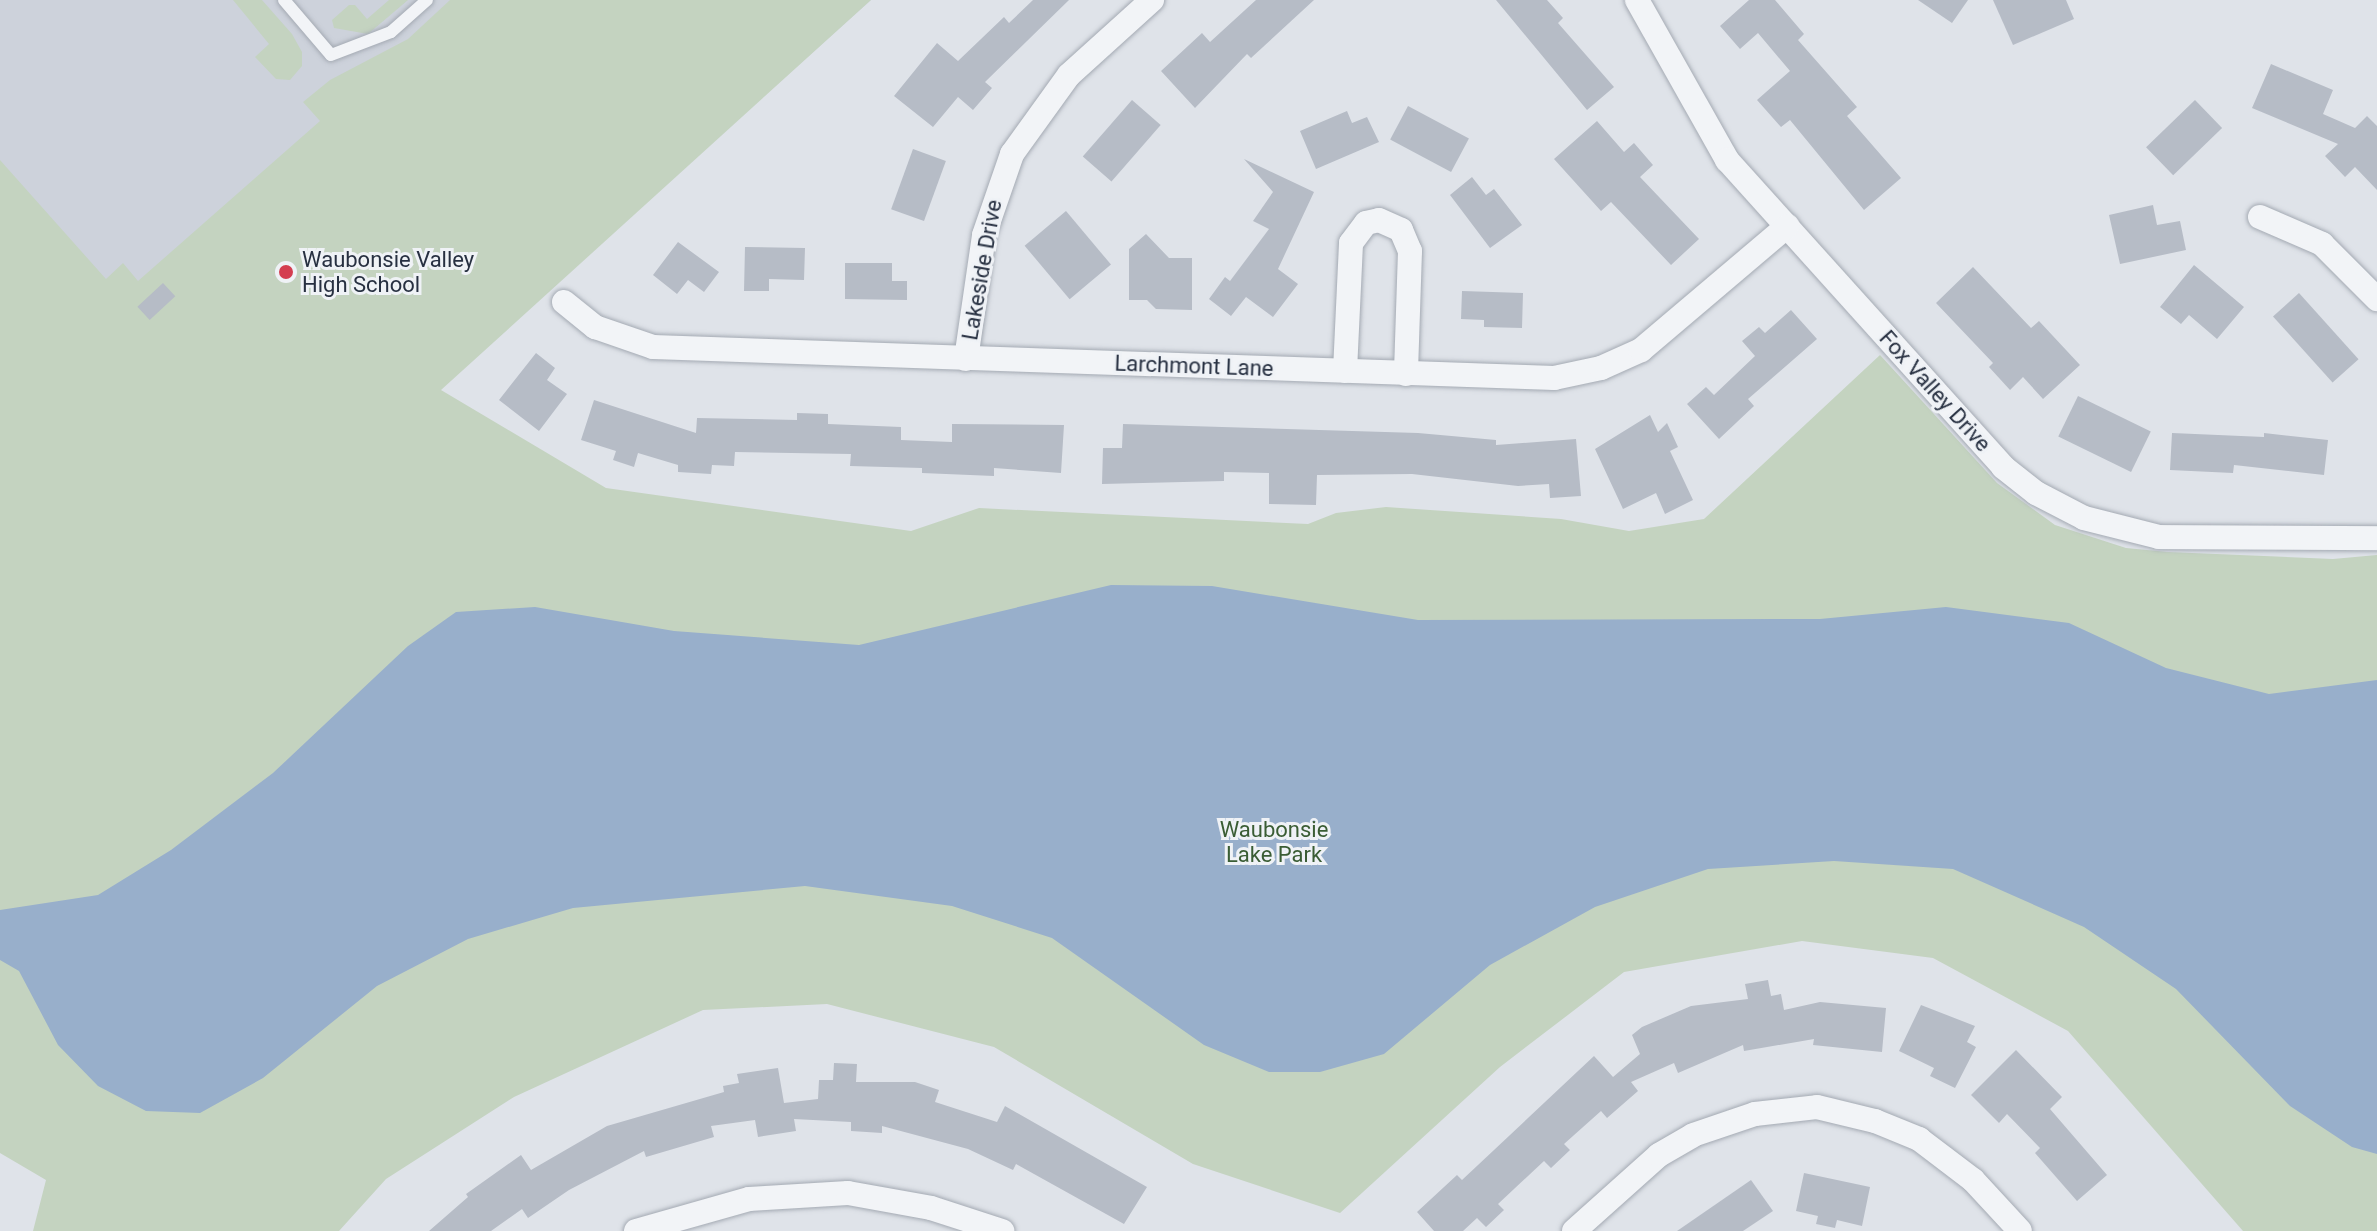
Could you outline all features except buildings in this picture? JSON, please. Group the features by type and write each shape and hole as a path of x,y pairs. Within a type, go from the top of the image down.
{"street":[{"name":"Lakeside Drive","path":"966,359 984,235 1012,154 1069,75 1152,0"},
{"name":"Fox Valley Drive","path":"1637,0 1713,142 2003,467 2066,511 2159,537 2377,538"},
{"path":"2260,217 2322,244 2377,299"},
{"path":"1345,371 1351,243 1366,223 1379,220 1401,230 1410,251 1406,374"},
{"name":"Larchmont Lane","path":"564,302 595,327 653,347 1554,378 1619,361 1665,335 1787,226"},
{"path":"1574,1231 1659,1155 1693,1135 1755,1114 1817,1107 1875,1121 1919,1139 1973,1180 2020,1231"},
{"path":"636,1231 749,1199 848,1193 931,1208 1002,1231"}],"lane":[{"path":"284,0 331,55 391,32 427,0"}],"shaded area":[{"name":"Waubonsie Valley High School","path":"0,0 871,0 0,781"}],"green space":[{"path":"233,0 262,0 292,34 302,52 302,66 290,80 276,79 255,57 269,44"},
{"path":"389,0 408,0 368,34 334,28 332,20 349,5 355,5 367,19"},
{"name":"Waubonsie Lake Park","path":"450,0 871,0 441,390 606,488 911,531 979,508 1308,524 1336,513 1386,507 1561,519 1629,531 1704,519 1880,355 1997,483 2055,525 2126,548 2168,552 2333,559 2377,555 2377,1231 2243,1231 2068,1031 1933,958 1802,941 1624,972 1500,1067 1340,1213 1193,1164 994,1047 827,1004 703,1010 514,1097 386,1179 339,1231 33,1231 46,1180 0,1153 0,160 106,279 123,263 138,281 320,121 303,102 330,80 408,39"}],"water":[{"path":"1111,585 1212,586 1418,620 1820,619 1946,607 2069,623 2166,668 2269,694 2377,680 2377,1154 2352,1147 2290,1106 2176,989 2084,927 1953,869 1834,861 1708,869 1595,907 1490,965 1384,1054 1320,1072 1269,1072 1204,1045 1052,938 952,906 805,886 573,908 468,939 377,986 263,1078 200,1113 146,1111 98,1086 58,1045 19,971 0,960 0,910 98,895 171,850 273,773 408,646 456,612 535,607 674,631 859,645"}],"place":[{"name":"Waubonsie Valley High School","path":"286,272"}]}
